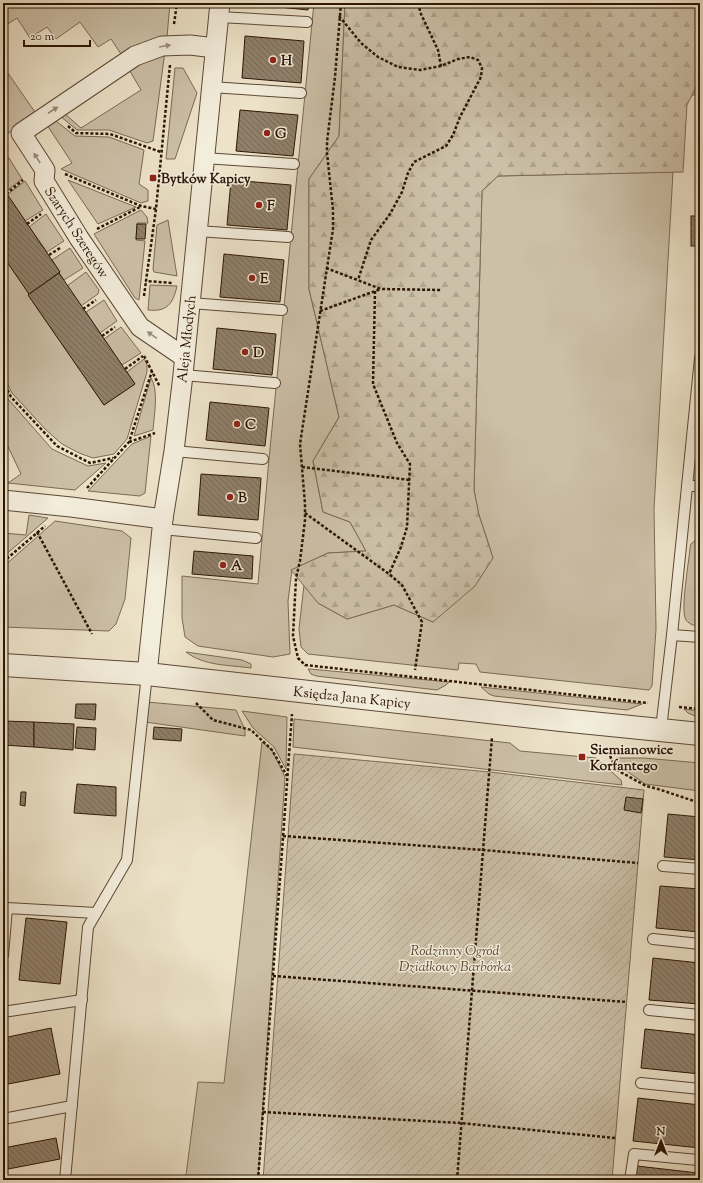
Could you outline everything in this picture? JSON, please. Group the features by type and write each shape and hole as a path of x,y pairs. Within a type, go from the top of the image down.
{"street":[{"name":"Aleja Młodych","path":"147,674 163,524 174,451 220,10"},
{"name":"Szarych Szeregów","path":"183,366 140,327 79,238 44,181 45,170 21,133 135,56 162,46 172,45 190,45 215,48"},
{"path":"5,497 71,507 163,524"},
{"name":"Księdza Jana Kapicy","path":"3,665 147,674 700,734"}],"lane":[{"path":"220,10 307,22"},
{"path":"211,86 301,93"},
{"path":"204,158 294,164"},
{"path":"197,231 288,237"},
{"path":"190,303 282,310"},
{"path":"661,729 700,358"},
{"path":"183,366 276,383"},
{"path":"174,451 263,459"},
{"path":"687,486 700,486"},
{"path":"163,524 256,538"},
{"path":"672,635 700,637"},
{"path":"65,1180 88,927 127,860 147,674"},
{"path":"663,866 700,869"},
{"path":"3,955 7,908 96,913"},
{"path":"653,939 700,944"},
{"path":"3,1012 82,1000"},
{"path":"648,1010 700,1015"},
{"path":"641,1084 700,1089"},
{"path":"3,1119 72,1106"},
{"path":"630,1180 634,1154 698,1160"}],"path":[{"path":"144,300 156,209 177,3"},
{"path":"341,3 335,77 327,142 334,210 300,444 305,513 296,578 293,636 298,658 305,665 700,710"},
{"path":"419,3 420,12 438,50 441,66"},
{"path":"339,15 361,42 378,57 398,68 420,70 441,66 458,59 470,57 478,60 482,68 481,77 446,146 414,162 411,167 402,192 390,214 371,240 358,280"},
{"path":"51,112 76,133 110,134 161,152"},
{"path":"64,174 141,206 156,209"},
{"path":"6,194 29,176"},
{"path":"79,238 141,206"},
{"path":"27,224 44,212"},
{"path":"326,268 381,289 442,290"},
{"path":"146,281 177,283"},
{"path":"320,311 381,289"},
{"path":"376,291 373,384 397,443 410,464 407,527 401,547 389,574"},
{"path":"83,309 99,298"},
{"path":"102,336 117,326"},
{"path":"125,369 143,356"},
{"path":"3,562 54,518 71,507 129,442 152,370 161,390"},
{"path":"3,381 11,397 57,446 90,463 114,458"},
{"path":"129,442 159,431"},
{"path":"302,467 410,480"},
{"path":"305,513 402,585 422,622 415,670"},
{"path":"37,532 92,634"},
{"path":"196,703 213,720 251,730 272,750 287,776"},
{"path":"258,1180 292,714"},
{"path":"457,1180 460,1123 492,737"},
{"path":"610,756 617,770 646,786 700,803"},
{"path":"283,836 483,850 638,863"},
{"path":"273,976 627,1002"},
{"path":"263,1112 460,1123 615,1138"}],"green space":[{"path":"3,3 170,3 167,37 161,37 149,41 123,57 111,39 98,47 80,22 56,39 47,27 30,38 17,18 3,27"},
{"path":"314,3 345,3 339,136 309,179 309,289 339,417 313,461 323,512 350,522 366,551 328,553 292,570 288,601 290,654 273,657 198,646 185,637 182,618 182,576 258,584"},
{"path":"345,3 700,3 700,79 687,105 683,172 498,176 482,191 474,490 479,515 493,558 475,586 433,622 394,605 347,619 318,603 291,570 328,553 366,551 350,522 323,512 313,461 339,417 309,289 309,179 339,136"},
{"path":"165,51 153,141 147,143 109,130 77,130 60,116 65,114 81,128 141,90 130,69"},
{"path":"3,66 37,115 5,135 3,132"},
{"path":"175,68 183,68 197,93 175,159 166,159"},
{"path":"700,79 700,95 692,95"},
{"path":"56,121 75,136 109,137 144,150 139,184 148,190 148,201 141,203 61,169 72,163 47,125"},
{"path":"3,158 9,158 22,179 5,192 3,188"},
{"path":"673,172 654,509 656,629 652,686 649,690 480,672 476,664 459,663 458,670 308,654 301,647 299,629 304,585 318,603 347,619 394,605 433,622 493,558 479,515 474,490 482,191 498,176"},
{"path":"68,180 136,207 98,224"},
{"path":"25,181 43,210 25,221 7,195"},
{"path":"141,210 147,217 148,223 137,223 136,240 145,241 139,300 135,298 94,234"},
{"path":"46,214 64,241 47,252 29,227"},
{"path":"168,220 177,276 154,272 153,269 157,225"},
{"path":"70,248 83,268 64,280 52,260"},
{"path":"3,256 104,405 135,384 127,372 144,359 147,364 147,372 127,439 114,454 93,458 79,453 62,444 46,430 12,393 3,375"},
{"path":"86,272 99,290 98,294 81,306 67,286"},
{"path":"150,285 177,286 173,298 168,306 160,310 148,310"},
{"path":"104,300 117,321 100,333 86,312"},
{"path":"121,327 141,353 122,365 104,339"},
{"path":"151,378 155,389 153,430 134,436"},
{"path":"3,389 8,399 52,449 88,466 106,463 75,490 8,483 21,474 3,436"},
{"path":"151,436 145,493 140,496 88,491 132,444"},
{"path":"29,515 48,518 3,557 3,533 26,535"},
{"path":"55,521 122,531 131,538 125,599 116,624 109,631 3,627 3,567"},
{"path":"700,538 700,626 696,626 686,620 684,615 684,607 690,548 691,544"},
{"path":"186,652 242,660 251,664 251,668 209,662 193,657"},
{"path":"308,669 449,682 437,690 316,676 311,674"},
{"path":"481,687 642,704 627,710 494,696 489,694"},
{"path":"147,702 236,710 245,730 245,736 145,722"},
{"path":"684,709 700,711 700,718 688,713"},
{"path":"242,711 287,717 286,769 274,747 253,728"},
{"path":"294,719 510,743 520,751 596,758 621,780 622,785 293,747"},
{"path":"262,742 272,750 285,777 258,1180 177,1180 186,1175 198,1082 224,1083"},
{"name":"Rodzinny Ogród Działkowy Barbórka","path":"294,754 490,772 644,790 612,1180 263,1180"},
{"path":"616,758 644,758 700,763 700,791 645,784 617,764"}],"building":[{"path":"250,3 309,3 308,10"},
{"name":"H","path":"245,36 304,41 301,83 242,78"},
{"name":"G","path":"240,110 298,115 293,156 236,151"},
{"name":"F","path":"231,180 291,185 287,230 227,225"},
{"path":"3,188 60,272 29,294 3,256"},
{"path":"691,216 700,216 700,246 691,246"},
{"path":"137,224 146,224 145,239 136,239"},
{"name":"E","path":"224,254 284,260 280,302 220,297"},
{"path":"59,273 135,384 104,405 28,295"},
{"name":"D","path":"217,328 276,334 272,375 213,369"},
{"name":"C","path":"210,402 269,408 265,446 206,440"},
{"name":"B","path":"201,474 261,478 258,520 198,515"},
{"name":"A","path":"194,551 253,556 252,579 192,574"},
{"path":"76,704 96,704 95,720 75,718"},
{"path":"3,721 34,722 34,747 3,745"},
{"path":"34,722 74,724 73,750 34,747"},
{"path":"77,727 96,728 95,750 75,748"},
{"path":"154,727 182,729 181,741 153,739"},
{"path":"77,784 116,787 116,816 74,813"},
{"path":"21,792 26,792 25,806 20,805"},
{"path":"626,797 643,799 641,813 624,810"},
{"path":"668,814 700,817 700,860 664,857"},
{"path":"660,886 700,889 700,932 656,928"},
{"path":"26,918 67,922 60,984 19,980"},
{"path":"653,958 700,963 700,1004 649,1000"},
{"path":"51,1028 60,1074 3,1085 3,1038"},
{"path":"645,1029 700,1035 700,1074 641,1068"},
{"path":"638,1098 700,1105 700,1148 633,1141"},
{"path":"56,1138 60,1159 3,1170 3,1148"},
{"path":"637,1166 698,1173 697,1180 636,1180"}],"place":[{"name":"H","path":"273,60"},
{"name":"G","path":"267,133"},
{"name":"Bytków Kapicy","path":"153,178"},
{"name":"F","path":"259,205"},
{"name":"E","path":"252,278"},
{"name":"D","path":"245,352"},
{"name":"C","path":"237,424"},
{"name":"B","path":"230,497"},
{"name":"A","path":"223,565"},
{"name":"Siemianowice Korfantego","path":"582,757"}]}
